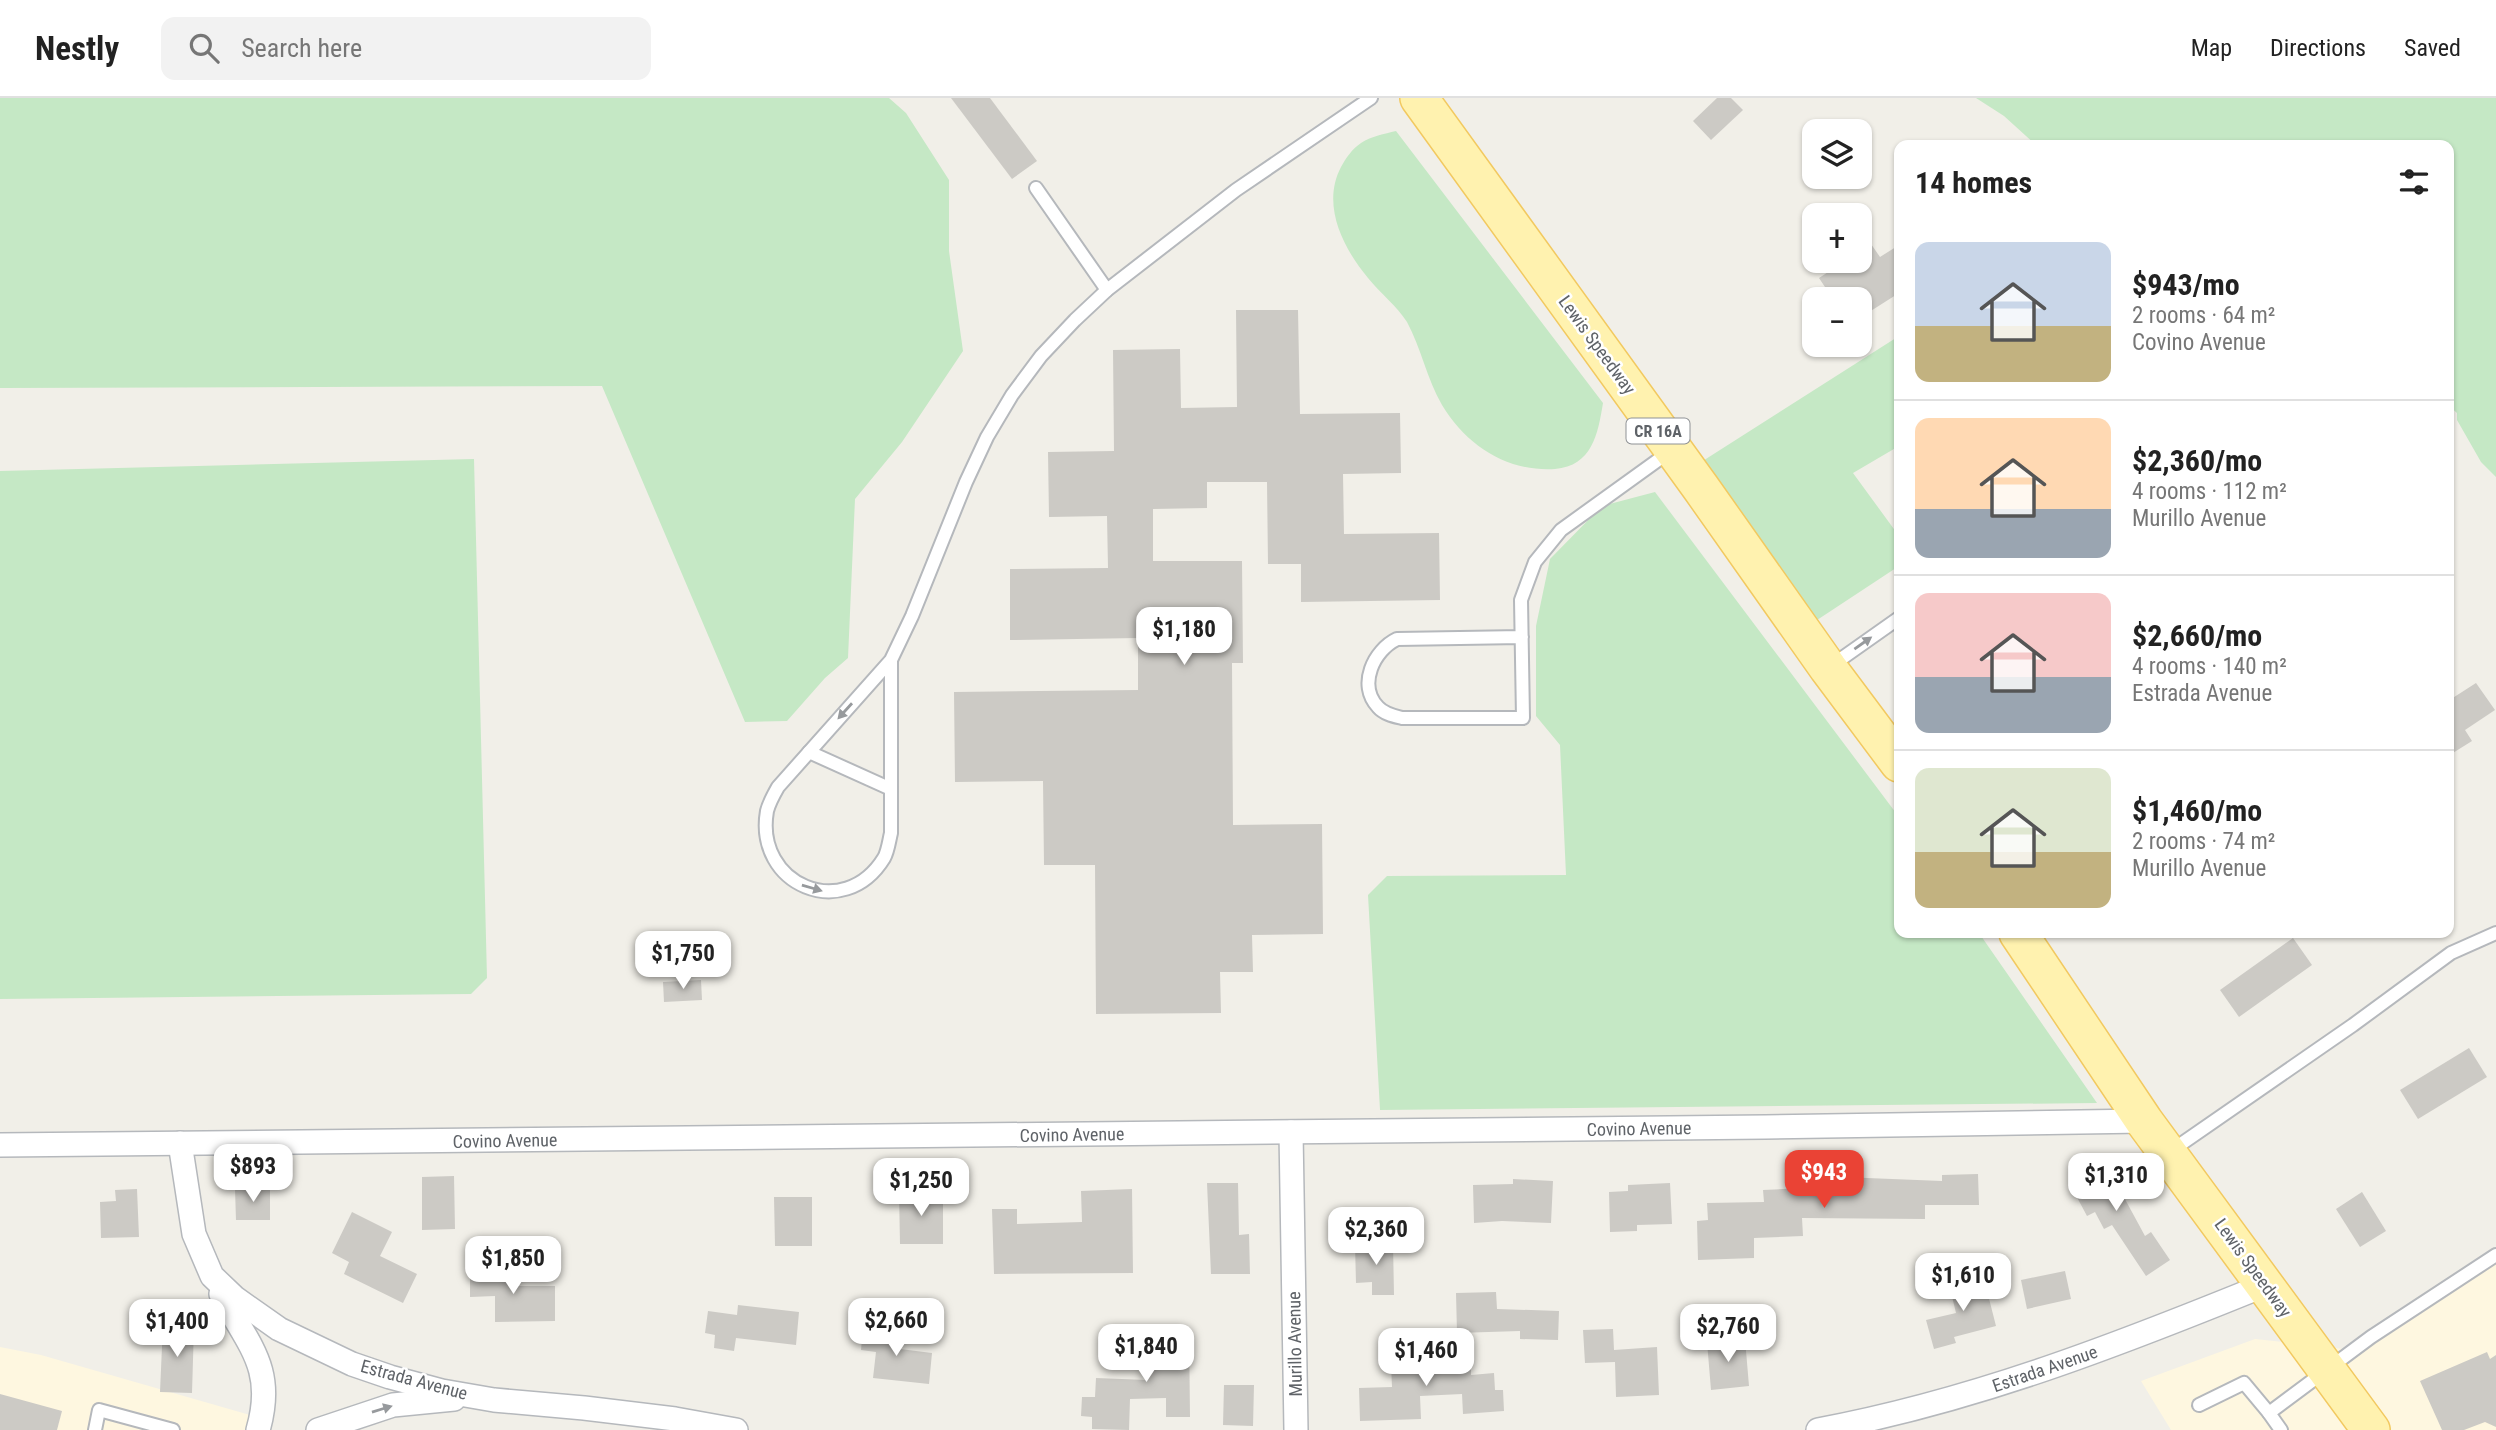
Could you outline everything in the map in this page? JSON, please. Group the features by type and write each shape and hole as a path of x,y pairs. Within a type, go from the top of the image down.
{"main road":[{"name":"Lewis Speedway","path":"1419,98 1894,756"},
{"name":"Lewis Speedway","path":"2021,938 2144,1121 2371,1430"}],"street":[{"name":"Covino Avenue","path":"0,1145 2144,1121"},
{"name":"Murillo Avenue","path":"1291,1132 1296,1430"},
{"name":"Estrada Avenue","path":"180,1143 194,1234 212,1276 235,1298 279,1329 352,1364 390,1377 474,1396 623,1412 736,1430"},
{"path":"212,1276 260,1362 265,1402 258,1430"},
{"name":"Estrada Avenue","path":"1818,1430 1936,1403 2013,1381 2140,1336 2265,1285"},
{"path":"318,1430 393,1405 474,1396"}],"lane":[{"path":"891,660 891,832 886,856 862,882 847,890 829,892 798,883 784,874 772,858 767,843 768,808 778,786 891,660 912,616 966,482 1012,395 1041,356 1074,320 1107,290 1236,190 1371,98"},
{"path":"1036,188 1107,290"},
{"path":"1522,636 1398,639 1374,658 1370,677 1371,697 1384,713 1402,718 1523,718 1522,636 1521,600 1535,562 1546,545 1561,530 1672,450"},
{"path":"1828,668 1894,622"},
{"path":"809,752 891,789"},
{"path":"2168,1153 2353,1025 2451,953 2496,933"},
{"path":"2269,1413 2371,1337 2496,1255"},
{"path":"2199,1405 2244,1383 2281,1430"},
{"path":"95,1430 99,1410 173,1430"}],"shaded area":[{"path":"2496,1260 2496,1430 2385,1430 2325,1347 2364,1351"},
{"path":"2255,1339 2292,1343 2356,1430 2171,1430 2141,1381"},
{"path":"0,1347 41,1355 250,1415 248,1424 246,1430 0,1430"}],"green space":[{"path":"0,98 889,98 906,113 949,180 949,251 963,351 902,442 855,499 848,658 825,678 787,721 745,722 602,386 0,388"},
{"path":"1976,98 2496,98 2496,477 2481,462 2454,410 2454,140 2030,140 2004,116"},
{"path":"1396,131 1603,403 1595,437 1585,455 1577,462 1555,469 1521,466 1490,454 1463,433 1442,405 1407,322 1350,253 1334,211 1335,181 1345,160 1358,145"},
{"path":"1894,339 1894,449 1853,473 1894,529 1894,569 1811,624 1698,464 1866,357 1872,357 1872,353"},
{"path":"474,459 487,978 471,994 0,999 0,471"},
{"path":"1655,492 1894,810 1894,938 1982,938 2097,1103 1380,1110 1368,895 1387,876 1566,875 1560,745 1536,716 1536,626 1550,559 1602,506"}],"building":[{"path":"951,98 990,98 1037,161 1012,179"},
{"path":"1717,98 1731,98 1743,110 1711,140 1693,121"},
{"path":"1872,245 1880,257 1894,248 1894,296 1872,310 1872,287 1825,287 1819,278 1827,273 1872,273"},
{"path":"1236,310 1298,310 1300,414 1400,413 1401,473 1343,474 1344,534 1439,533 1440,600 1301,602 1301,564 1268,564 1267,482 1207,482 1207,508 1153,509 1153,561 1242,561 1243,663 1232,663 1233,825 1322,824 1323,934 1252,935 1253,972 1220,972 1221,1013 1096,1014 1095,865 1044,865 1043,781 955,782 954,692 1138,690 1138,638 1010,640 1010,569 1108,568 1107,516 1049,517 1048,452 1114,451 1113,350 1180,349 1181,408 1237,407"},
{"path":"2476,683 2495,710 2465,730 2472,741 2454,752 2454,697"},
{"path":"2293,938 2312,965 2239,1017 2220,990"},
{"path":"701,980 702,1000 664,1002 663,982"},
{"path":"2469,1048 2487,1077 2418,1119 2400,1090"},
{"path":"2101,1155 2145,1236 2151,1232 2170,1260 2146,1276 2112,1225 2104,1229 2095,1212 2087,1216 2072,1188 2079,1183 2072,1170"},
{"path":"1978,1174 1979,1205 1925,1205 1925,1219 1802,1218 1803,1236 1754,1238 1754,1258 1698,1260 1697,1221 1708,1220 1707,1203 1764,1202 1763,1190 1842,1186 1842,1177 1942,1181 1942,1175"},
{"path":"454,1176 455,1229 422,1230 422,1177"},
{"path":"1513,1179 1553,1181 1551,1223 1474,1223 1473,1185 1513,1184"},
{"path":"1207,1183 1238,1183 1239,1235 1249,1234 1250,1274 1211,1274"},
{"path":"1670,1183 1672,1224 1637,1225 1637,1231 1610,1232 1609,1192 1628,1191 1628,1185"},
{"path":"270,1188 270,1220 236,1220 235,1189"},
{"path":"137,1189 139,1237 101,1238 100,1202 116,1201 115,1190"},
{"path":"1132,1189 1133,1273 994,1274 992,1209 1017,1209 1017,1224 1082,1222 1081,1191"},
{"path":"943,1191 943,1244 900,1244 899,1192"},
{"path":"2362,1192 2386,1231 2360,1247 2336,1209"},
{"path":"774,1197 812,1197 812,1246 775,1246"},
{"path":"352,1212 392,1232 380,1256 417,1274 403,1303 344,1274 349,1262 332,1253"},
{"path":"1393,1243 1394,1295 1372,1295 1372,1282 1356,1283 1355,1244"},
{"path":"470,1266 512,1266 512,1286 555,1286 555,1321 495,1322 495,1296 470,1297"},
{"path":"2065,1271 2071,1299 2027,1309 2021,1280"},
{"path":"1983,1275 1996,1326 1954,1337 1956,1343 1934,1349 1926,1320 1956,1313 1949,1284"},
{"path":"1496,1292 1497,1309 1559,1311 1558,1340 1520,1339 1520,1331 1457,1333 1456,1293"},
{"path":"738,1305 799,1312 796,1345 736,1338 734,1351 714,1348 715,1335 705,1333 708,1311 737,1315"},
{"path":"163,1324 194,1326 192,1393 160,1392"},
{"path":"863,1327 894,1330 892,1348 932,1353 929,1384 873,1378 876,1352 861,1350"},
{"path":"1613,1329 1614,1350 1657,1347 1659,1395 1616,1397 1615,1362 1585,1363 1583,1330"},
{"path":"1189,1331 1190,1417 1166,1417 1166,1398 1130,1399 1129,1430 1092,1429 1092,1417 1081,1416 1082,1397 1095,1397 1096,1378 1147,1380 1146,1332"},
{"path":"1745,1339 1749,1386 1711,1390 1707,1342"},
{"path":"1390,1341 1418,1341 1419,1371 1471,1368 1471,1375 1494,1373 1495,1390 1503,1390 1504,1411 1463,1414 1462,1394 1420,1396 1421,1419 1360,1421 1359,1388 1392,1387"},
{"path":"2487,1352 2490,1359 2496,1355 2496,1427 2485,1422 2464,1430 2442,1430 2420,1381"},
{"path":"1224,1385 1254,1385 1253,1426 1223,1425"},
{"path":"0,1394 62,1411 57,1430 0,1430"}]}
